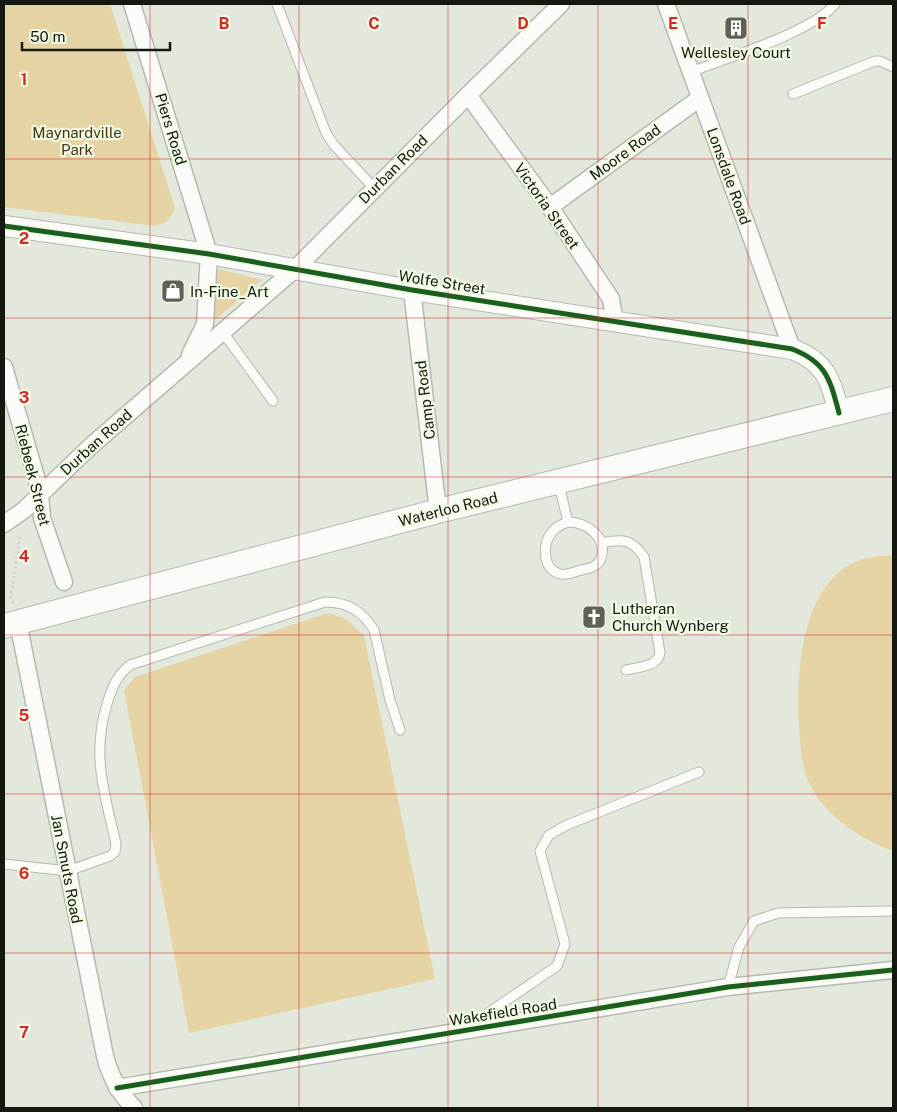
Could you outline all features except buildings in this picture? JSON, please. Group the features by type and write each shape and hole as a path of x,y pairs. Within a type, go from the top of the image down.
{"main road":[{"name":"Waterloo Road","path":"12,618 893,399"}],"street":[{"name":"Piers Road","path":"132,4 209,254"},
{"name":"Durban Road","path":"4,524 24,510 92,445 294,270 374,188 561,4"},
{"name":"Lonsdale Road","path":"666,4 792,348"},
{"name":"Victoria Street","path":"468,95 550,207 611,299 615,322"},
{"name":"Moore Road","path":"550,207 700,98"},
{"name":"Wolfe Street","path":"4,226 209,254 412,290 792,348 812,358 821,366 832,387 839,412"},
{"name":"Durban Road","path":"188,360 205,324 209,254"},
{"name":"Camp Road","path":"412,290 438,511"},
{"path":"205,324 213,334 222,331"},
{"name":"Riebeek Street","path":"4,367 40,495 42,518 64,582"},
{"name":"Jan Smuts Road","path":"12,618 68,871 105,1056 117,1088 128,1106"},
{"name":"Wakefield Road","path":"117,1088 728,987 893,970"}],"lane":[{"path":"277,4 326,133 334,145 374,188"},
{"path":"691,72 791,33 815,20 835,4"},
{"path":"793,94 870,63 880,61 893,67"},
{"path":"222,331 273,401"},
{"path":"558,482 568,522"},
{"path":"568,522 585,524 592,529 601,543 601,559 595,567 564,574 549,567 545,555 548,538 553,530 560,525 568,522"},
{"path":"601,543 620,539 639,550 644,557 660,658 653,663 626,670"},
{"path":"4,864 68,871 110,856 115,852 116,844 100,768 99,745 104,714 112,686 117,677 130,665 325,602 344,604 360,612 374,630 390,700 400,730"},
{"path":"461,1032 557,966 565,944 540,852 549,835 567,825 699,772"},
{"path":"728,987 739,947 754,921 778,913 891,911"}],"path":[{"path":"12,618 11,596 21,529"}],"green space":[{"name":"Maynardville Park","path":"4,4 110,4 175,208 172,215 163,224 155,226 4,207"},
{"path":"219,269 262,280 211,323"},
{"path":"893,555 893,851 869,841 846,826 818,798 811,787 803,764 798,705 804,638 819,597 831,580 851,564 869,558"},
{"path":"328,613 346,619 364,636 435,979 189,1033 124,690 135,677"}],"cycle path":[{"path":"4,226 209,254 412,290 792,349 812,360 825,373 833,390 839,413"},
{"path":"117,1088 728,987 893,970"}],"place":[{"name":"Wellesley Court","path":"736,28"},
{"name":"In-Fine_Art","path":"173,291"},
{"name":"Lutheran Church Wynberg","path":"594,617"}]}
